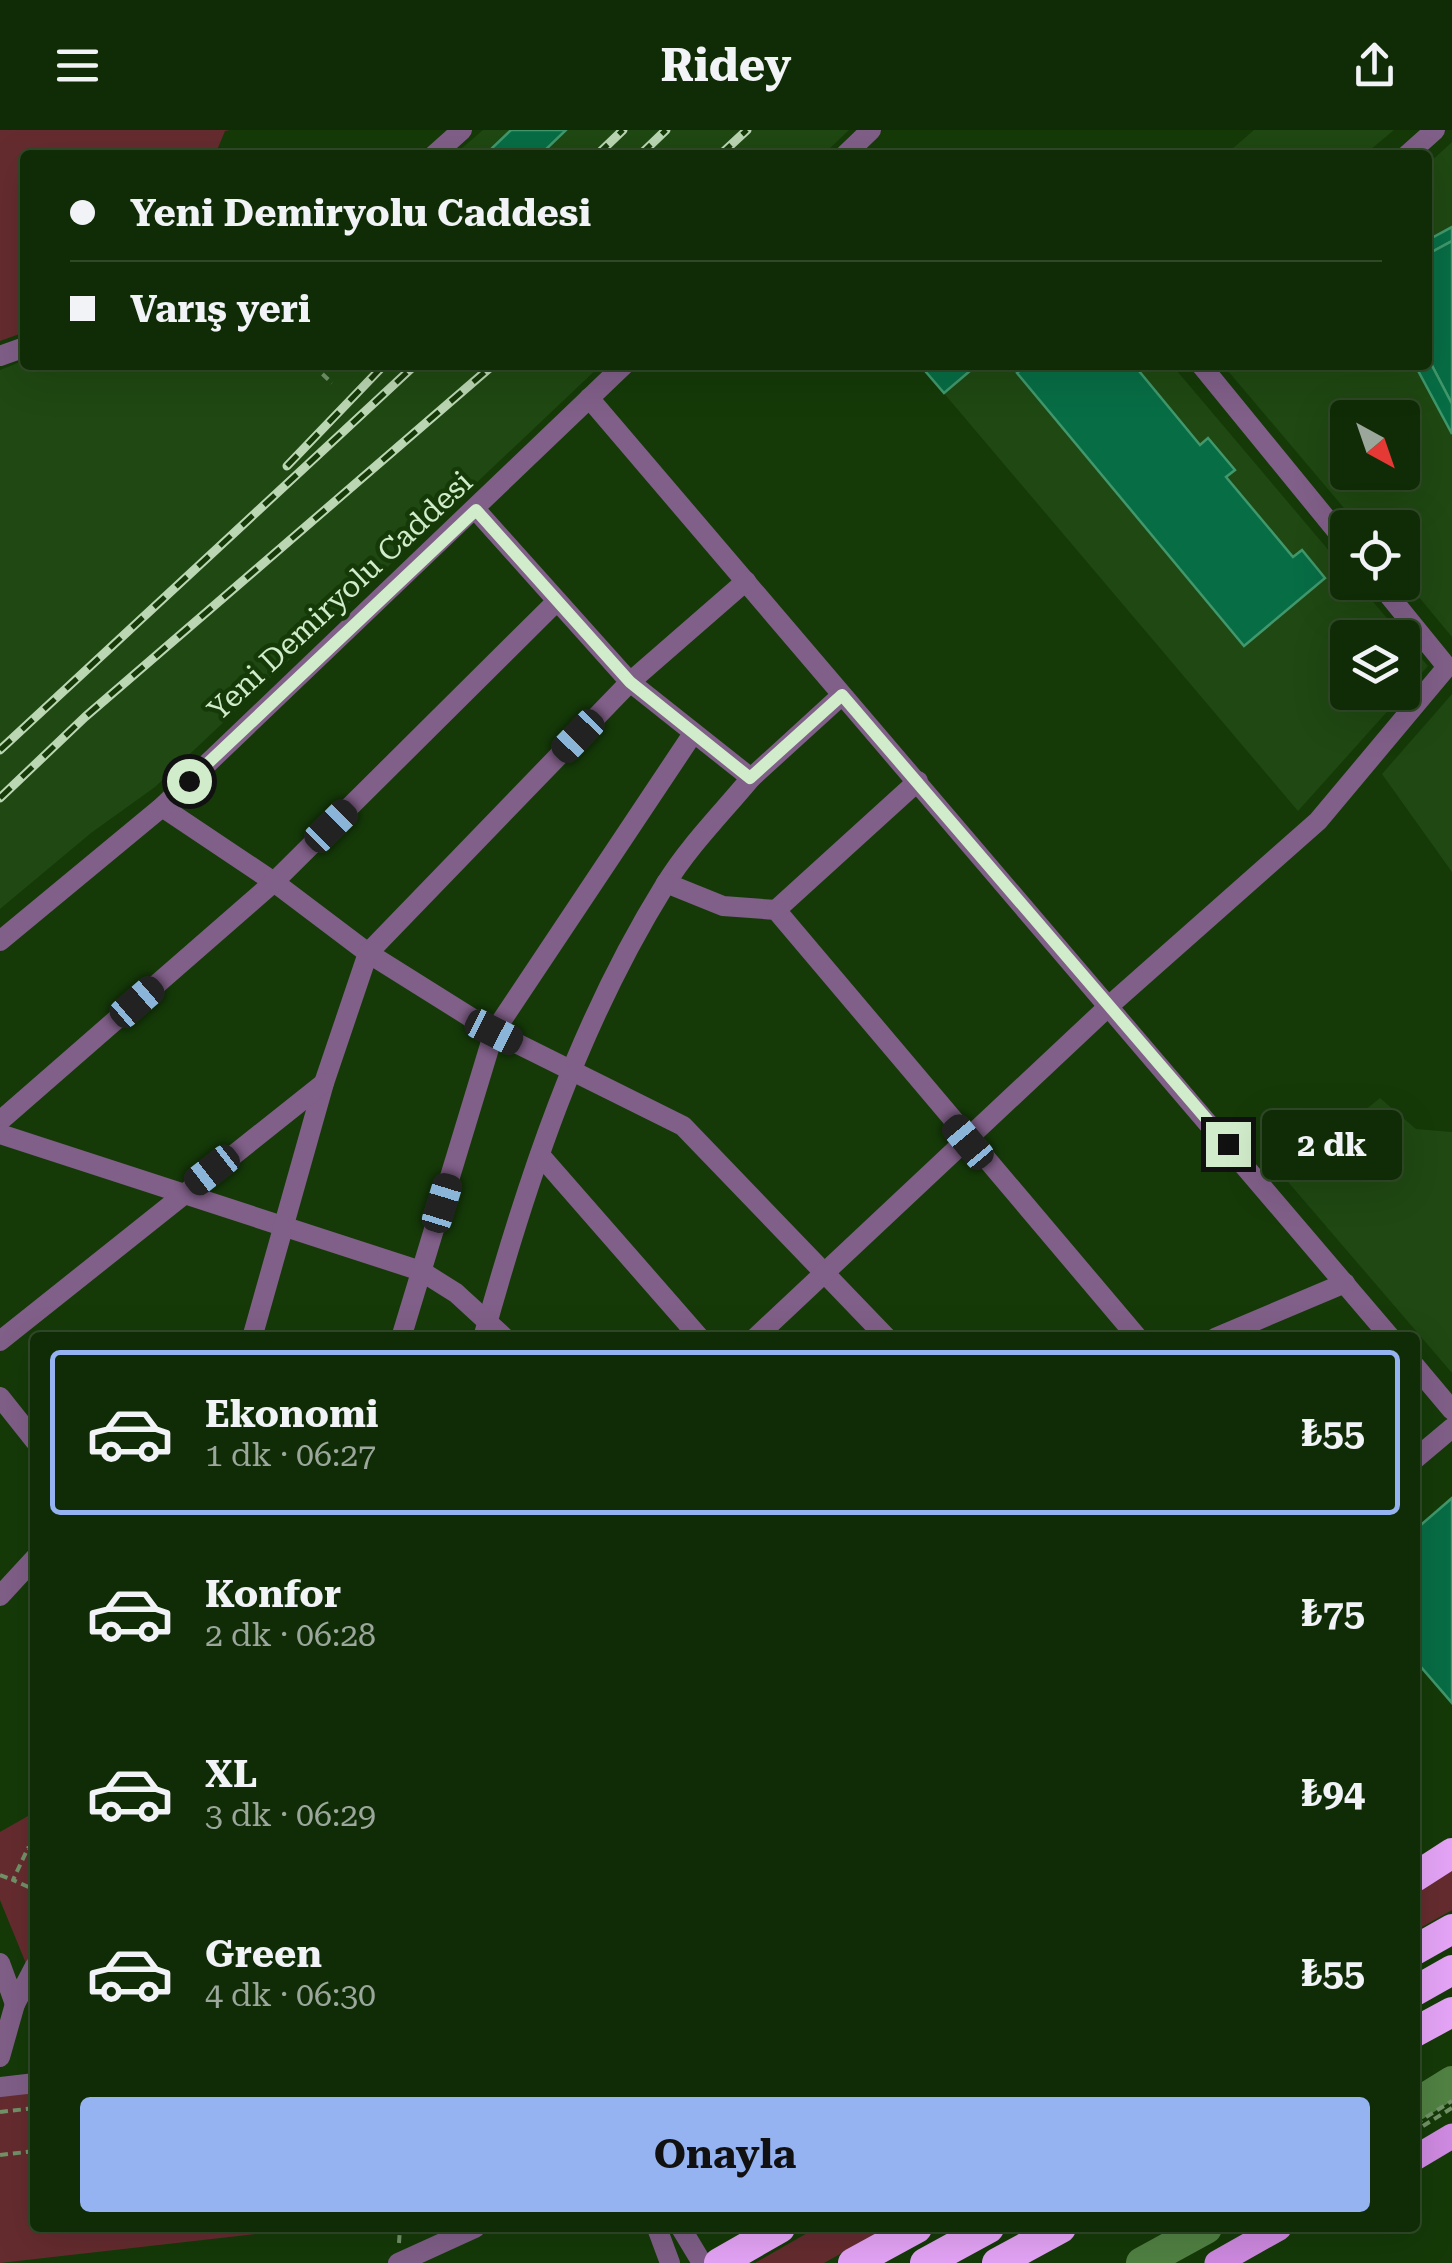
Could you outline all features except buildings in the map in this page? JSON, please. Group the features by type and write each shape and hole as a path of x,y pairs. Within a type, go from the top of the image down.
{"highway":[{"path":"1420,1874 1452,1853"},
{"path":"1420,1947 1452,1929"},
{"path":"1420,1988 1452,1970"},
{"path":"1420,2029 1452,2012"},
{"path":"719,2263 773,2232"},
{"path":"853,2263 909,2232"},
{"path":"925,2263 982,2232"},
{"path":"996,2263 1054,2232"}],"main road":[{"path":"1420,2143 1452,2124"},
{"path":"1420,2155 1452,2136"},
{"path":"1217,2263 1272,2232"},
{"path":"1242,2263 1294,2232"}],"street":[{"path":"440,150 462,130"},
{"path":"850,150 871,130"},
{"path":"1413,150 1435,130"},
{"name":"Yeni Demiryolu Caddesi","path":"0,942 162,807 619,370"},
{"path":"1204,370 1330,523"},
{"path":"589,398 1386,1332"},
{"path":"476,510 630,682 750,778"},
{"path":"250,1332 324,1083 368,953 630,682 746,581"},
{"path":"0,1121 274,882 557,600"},
{"path":"761,1332 1110,1005 1318,821 1448,667 1393,600"},
{"path":"485,1329 568,1069 666,882 750,778 842,695"},
{"path":"403,1332 494,1032 692,735"},
{"path":"776,910 918,781"},
{"path":"162,807 274,882 368,953 494,1032 682,1126 881,1332"},
{"path":"666,882 723,906 776,910 968,1142 1133,1332"},
{"path":"0,1341 324,1083"},
{"path":"0,1134 421,1271 456,1292 485,1329"},
{"path":"540,1154 695,1332"},
{"path":"1228,1332 1345,1283"},
{"path":"1420,1372 1452,1410"},
{"path":"0,1397 30,1435"},
{"path":"1420,1455 1452,1428"},
{"path":"0,1596 27,1580"},
{"path":"0,1963 15,2004"},
{"path":"0,2056 15,2004 30,1976"},
{"path":"0,2088 30,2084"},
{"path":"398,2263 465,2232"},
{"path":"658,2232 670,2263"},
{"path":"683,2232 702,2263"}],"path":[{"path":"318,370 332,384"},
{"path":"14,1880 30,1849"},
{"path":"0,1875 30,1888"},
{"path":"1420,2124 1452,2101"},
{"path":"1420,2125 1452,2108"},
{"path":"0,2112 30,2109"},
{"path":"0,2155 30,2152"}],"shaded area":[{"path":"0,130 230,130 225,131 217,150 20,150 20,334 0,341"},
{"path":"483,130 849,130 828,150 460,150"},
{"path":"1254,130 1394,130 1370,150 1231,150"},
{"path":"1452,142 1452,637 1420,598 1420,510 1346,510 1227,370 1432,370 1432,160"},
{"path":"20,362 20,370 596,370 155,787 91,833 0,909 0,370"},
{"path":"924,370 1176,370 1330,552 1330,600 1372,600 1389,620 1330,620 1330,710 1389,710 1298,811"},
{"path":"1420,657 1428,666 1420,675"},
{"path":"1452,694 1452,872 1382,774"},
{"path":"1380,1098 1416,1129 1452,1132 1452,1373 1420,1332 1283,1176"},
{"path":"30,1815 27,1966 0,1900 0,1832"},
{"path":"1452,1858 1452,1910 1420,1928 1420,1877"},
{"path":"30,2087 30,2232 274,2232 0,2263 0,2090"},
{"path":"809,2232 880,2232 824,2263 755,2263"}],"waterway":[{"path":"1420,2102 1452,2082"},
{"path":"1142,2263 1199,2232"}],"railway":[{"path":"602,150 623,130"},
{"path":"645,150 666,130"},
{"path":"725,150 747,130"},
{"path":"287,466 379,370"},
{"path":"0,750 410,370"},
{"path":"0,798 85,717 487,370"}],"route":[{"path":"189,781 476,510 630,682 750,778 842,695 1228,1144"}]}
